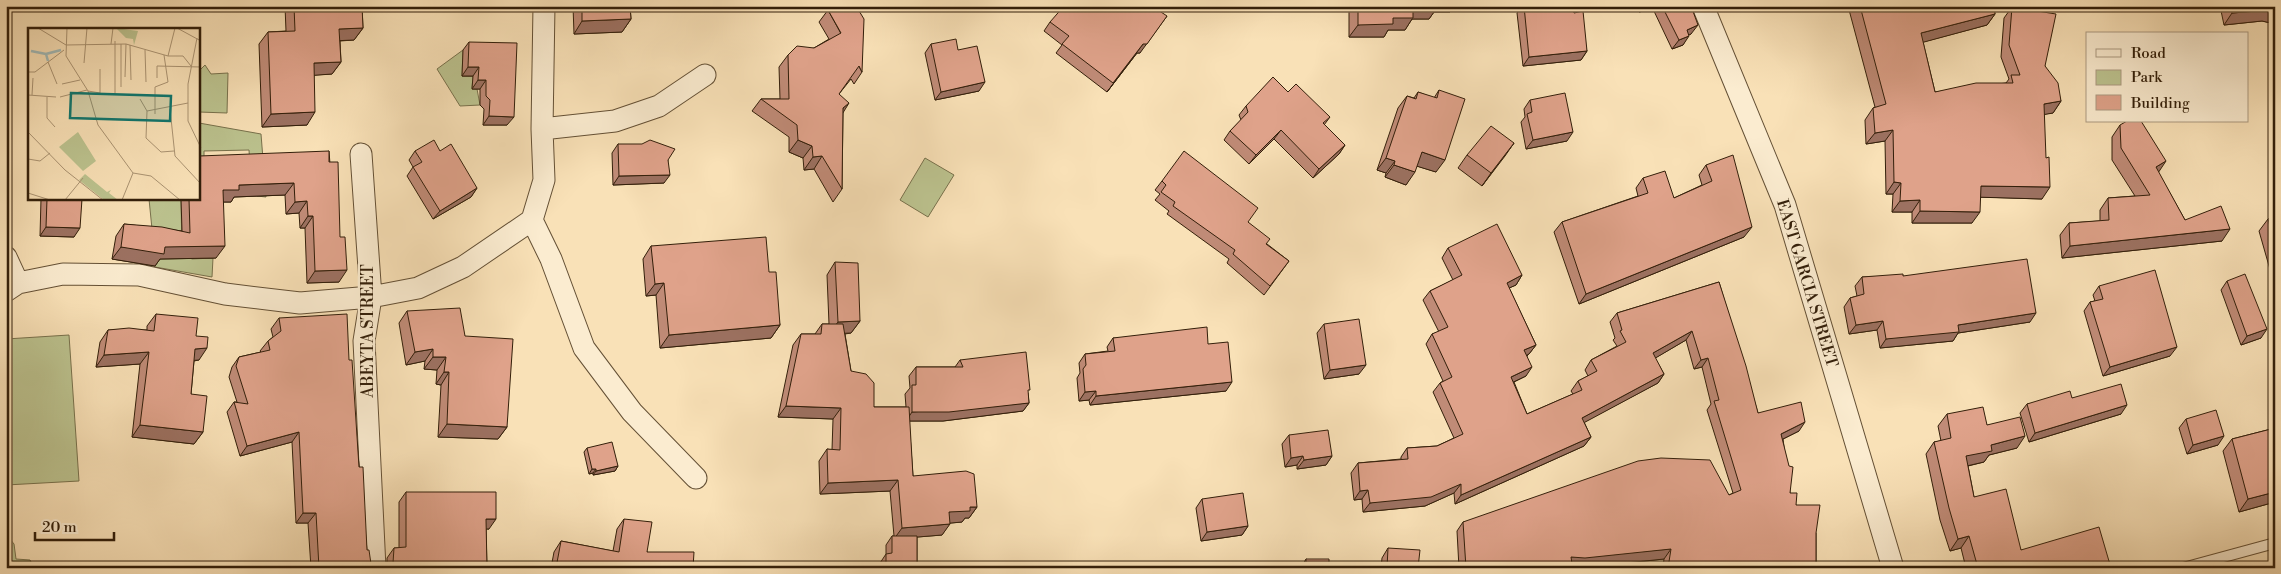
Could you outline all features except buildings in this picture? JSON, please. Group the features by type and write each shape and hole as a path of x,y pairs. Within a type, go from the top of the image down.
{"street":[{"path":"6,256 12,287 63,274 139,275 225,294 300,303 371,297 418,288 463,267 532,220 544,180 542,129 544,6"},
{"name":"EAST GARCIA STREET","path":"1702,6 1785,205 1893,568"},
{"path":"542,129 615,121 659,106 705,75"},
{"name":"ABEYTA STREET","path":"360,154 371,297 364,341 375,568"},
{"path":"532,220 551,259 584,348 632,412 696,478"}],"lane":[{"path":"2183,568 2275,543"}],"green space":[{"path":"463,50 462,76 473,76 472,88 477,89 480,105 460,106 437,69"},
{"path":"205,65 211,74 228,73 227,113 200,112 200,70"},
{"path":"200,123 261,134 266,197 257,196 250,166 249,150 204,151 204,157 200,157"},
{"path":"925,158 954,175 928,217 900,200"},
{"path":"149,200 181,200 182,253 192,259 213,258 212,277 155,267 159,241 153,239"},
{"path":"69,335 79,481 6,485 6,339"},
{"path":"6,534 14,544 16,559 30,560 34,568 6,568"}]}
